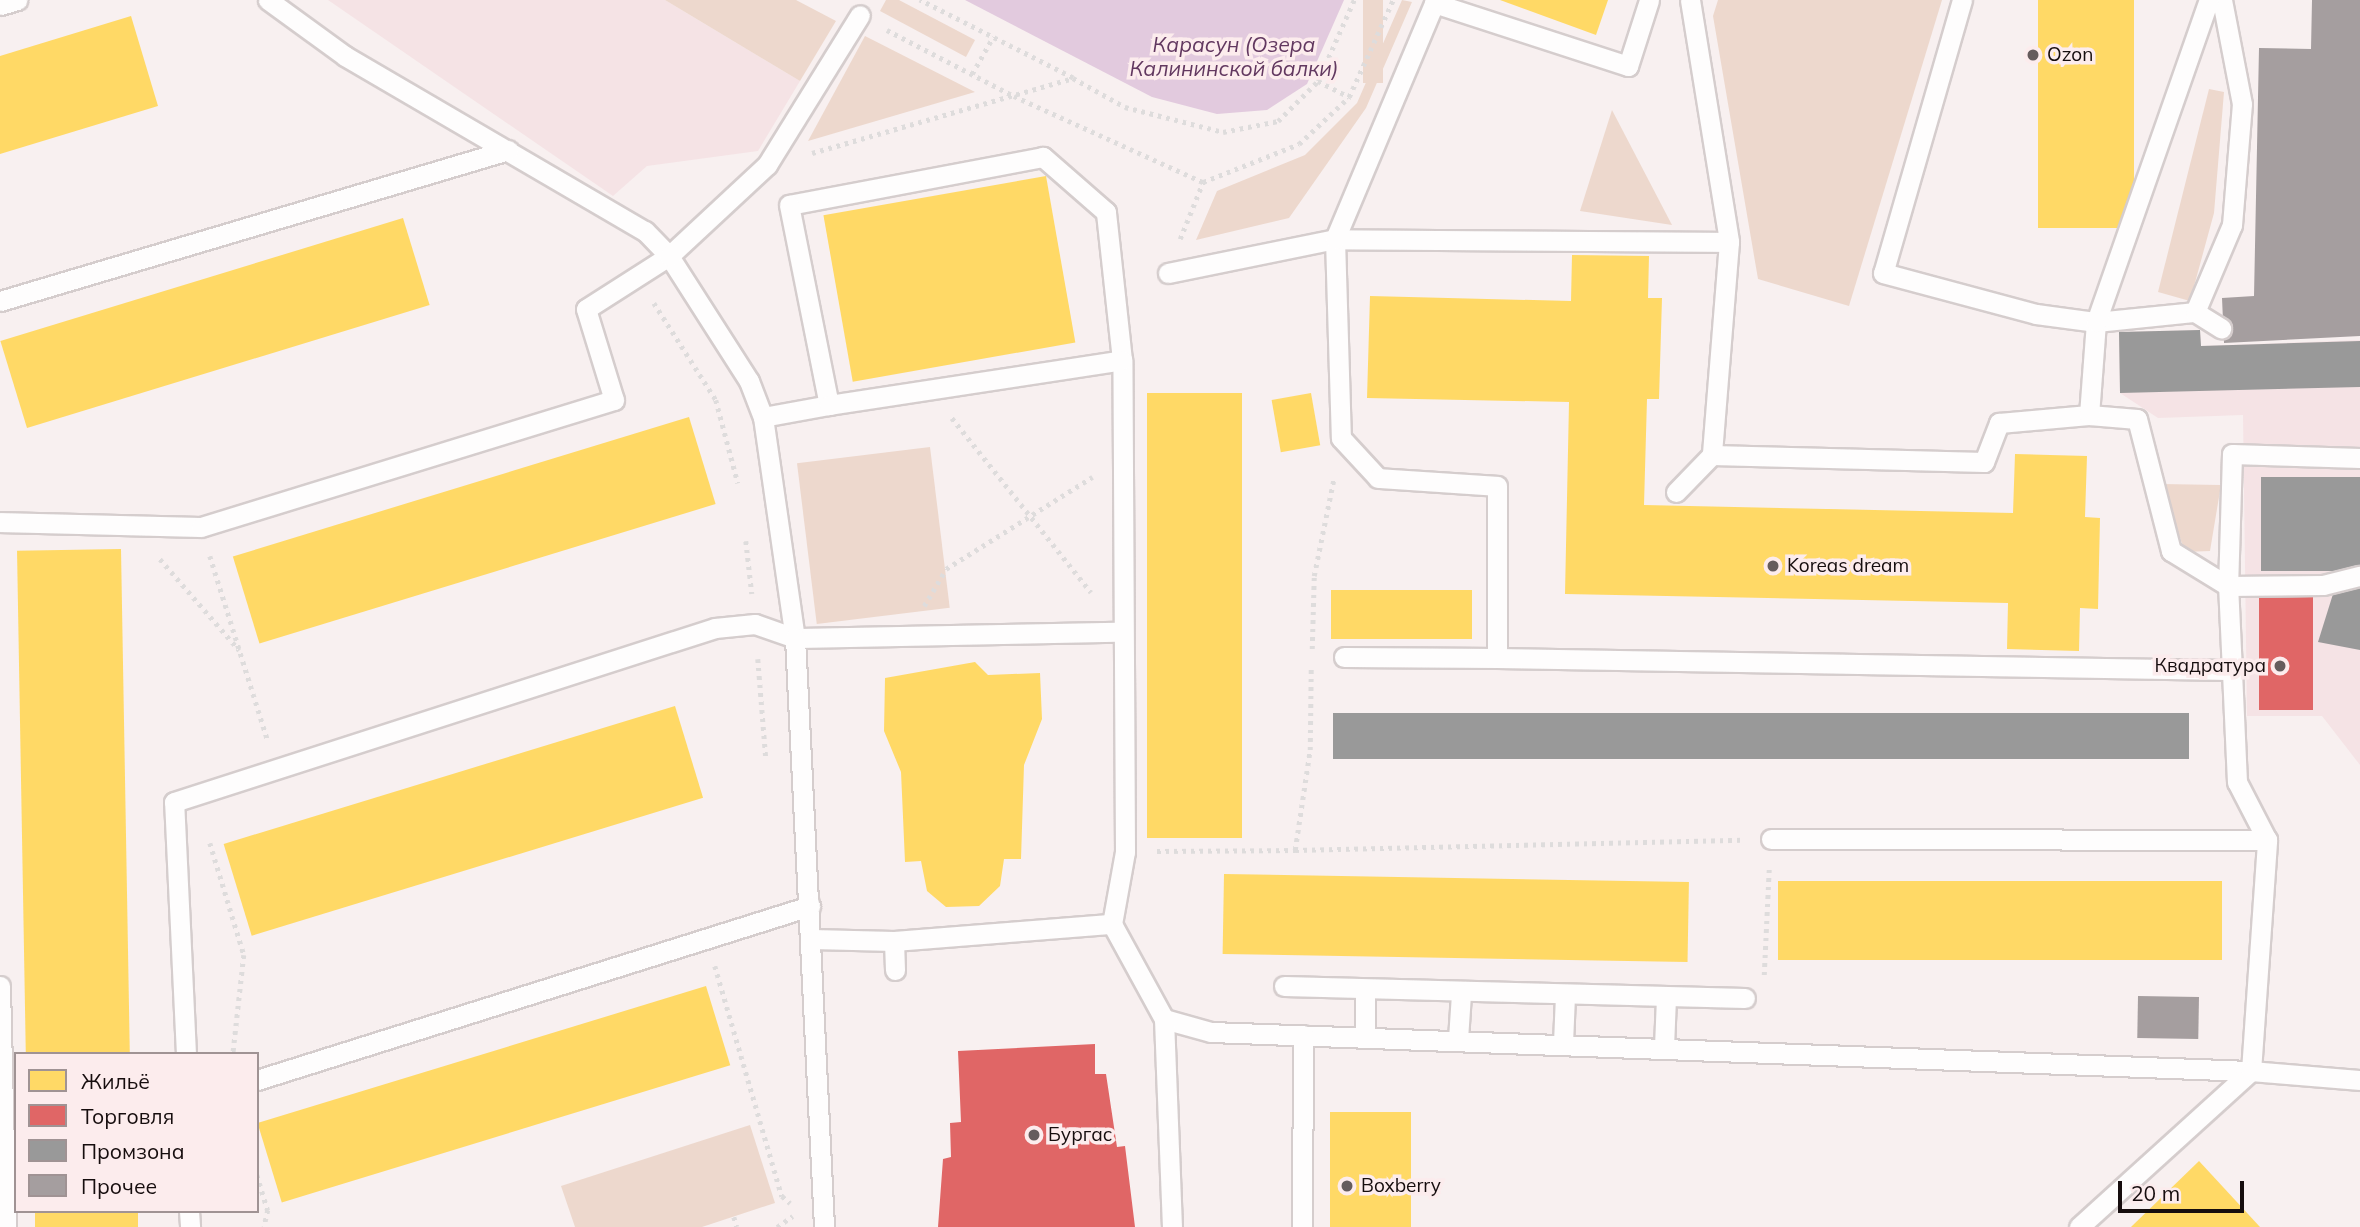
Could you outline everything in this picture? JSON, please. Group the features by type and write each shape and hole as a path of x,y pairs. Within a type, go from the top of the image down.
{"lane":[{"path":"0,5 17,0"},
{"path":"268,0 345,56 645,232 669,256 749,381 763,417 794,638 812,939 824,1227"},
{"path":"1497,658 1497,486 1378,478 1341,438 1335,239 1434,3 1628,66 1649,0"},
{"path":"1676,492 1712,455 1729,242 1690,0"},
{"path":"1962,0 1883,274 2036,314 2096,322 2194,312 2221,328"},
{"path":"2089,415 2096,322 2209,0"},
{"path":"2194,312 2232,225 2242,104 2222,0"},
{"path":"0,522 134,529 201,527 614,400 586,309 669,256 767,165 860,15"},
{"path":"0,301 508,150"},
{"path":"829,405 789,205 1043,157 1106,212 1122,360 1118,460 1125,852 1112,924 1164,1019 1172,1227"},
{"path":"1168,273 1335,239 1729,242"},
{"path":"763,417 1122,360"},
{"path":"1712,455 1984,462 1999,423 2089,415 2137,419 2171,551 2228,586 2323,585 2360,576"},
{"path":"2079,1227 2251,1071 2267,839 2237,782 2228,670 2232,454 2360,458"},
{"path":"186,1052 174,802 715,628 755,624 794,638 1120,632"},
{"path":"1344,657 2228,670"},
{"path":"1771,839 2267,839"},
{"path":"259,1079 810,906"},
{"path":"812,939 894,941 1112,924"},
{"path":"894,941 895,970"},
{"path":"0,986 6,1227"},
{"path":"1284,986 1365,993 1745,998"},
{"path":"1365,993 1365,1036"},
{"path":"1458,1040 1461,994"},
{"path":"1563,1043 1565,996"},
{"path":"1664,1046 1667,997"},
{"path":"1164,1019 1211,1032 1664,1046 2251,1071 2360,1080"},
{"path":"1302,1227 1303,1035"}],"path":[{"path":"920,0 1125,107 1223,132 1278,121 1318,81 1353,0"},
{"path":"860,15 1014,96 1203,182 1299,144 1349,97 1393,0"},
{"path":"972,74 993,37"},
{"path":"767,165 1073,78"},
{"path":"1318,81 1349,97"},
{"path":"1181,238 1203,182"},
{"path":"637,276 716,400 741,495"},
{"path":"929,390 1034,514 1120,632"},
{"path":"1295,850 1310,750 1314,576 1341,438"},
{"path":"905,636 946,569 1118,460"},
{"path":"201,527 277,769"},
{"path":"134,529 242,654"},
{"path":"745,533 767,763"},
{"path":"195,795 244,955 233,1052"},
{"path":"1125,852 1771,839 1764,984"},
{"path":"708,938 782,1196 799,1212"},
{"path":"259,1181 268,1210 264,1227"},
{"path":"798,1198 800,1227"},
{"path":"777,1227 799,1212"},
{"path":"734,1217 737,1227"}],"shaded area":[{"path":"328,0 665,0 800,81 758,151 647,166 613,196"},
{"path":"665,0 796,0 836,21 800,81"},
{"path":"886,0 899,0 975,40 966,57 880,11"},
{"path":"1363,0 1383,0 1383,83 1363,83"},
{"path":"1402,0 1412,2 1366,108 1289,218 1196,240 1217,191 1305,155 1357,103"},
{"path":"1718,0 1942,0 1849,306 1758,279 1713,16"},
{"path":"865,36 975,92 808,141"},
{"path":"2209,89 2224,92 2214,213 2190,301 2158,292"},
{"path":"1612,110 1672,225 1580,211"},
{"path":"2200,330 2201,346 2360,340 2360,765 2322,716 2247,716 2243,415 2158,418 2120,393 2119,332"},
{"path":"930,447 950,608 817,624 797,463"},
{"path":"2161,484 2221,485 2210,551 2185,552"},
{"path":"750,1125 775,1203 702,1227 575,1227 561,1186"}],"water":[{"name":"Карасун (Озера Калининской балки)","path":"965,0 1344,0 1307,84 1267,110 1217,114 1152,97"}],"building: Жильё":[{"path":"1500,0 1608,0 1596,35"},
{"path":"2038,0 2134,0 2134,228 2038,228"},
{"path":"131,16 158,106 0,154 0,56"},
{"path":"1046,176 1075,342 853,382 823,215"},
{"path":"403,218 430,305 27,428 0,341"},
{"path":"1572,255 1649,256 1648,298 1662,298 1659,399 1647,399 1644,505 2013,513 2015,454 2087,456 2085,517 2100,518 2098,609 2080,608 2079,651 2007,649 2008,603 1565,594 1569,402 1367,398 1370,296 1571,301"},
{"path":"1147,393 1242,393 1242,838 1147,838"},
{"path":"1311,393 1320,445 1281,452 1272,400"},
{"path":"689,417 716,504 259,643 233,556"},
{"path":"121,549 130,1052 26,1052 17,551"},
{"path":"1331,590 1472,590 1472,639 1331,639"},
{"path":"975,662 988,675 1040,673 1042,719 1024,765 1021,859 1004,859 1000,886 979,906 946,907 927,891 921,861 905,862 901,772 884,731 885,678"},
{"path":"675,706 703,798 252,936 224,844"},
{"path":"1224,874 1689,882 1688,962 1223,954"},
{"path":"1778,881 2222,881 2222,960 1778,960"},
{"path":"706,986 730,1065 282,1202 259,1123"},
{"path":"1330,1112 1411,1112 1411,1227 1330,1227"},
{"path":"2199,1161 2260,1227 2131,1227"},
{"path":"35,1213 138,1213 138,1227 35,1227"}],"building: Торговля":[{"path":"2259,594 2313,594 2313,710 2259,710"},
{"name":"Бургас","path":"1095,1044 1095,1074 1106,1074 1117,1147 1125,1146 1135,1227 938,1227 943,1159 951,1157 950,1123 961,1122 958,1051"}],"building: Промзона":[{"path":"2200,330 2201,346 2360,341 2360,387 2120,393 2119,332"},
{"path":"2261,477 2360,477 2360,571 2261,571"},
{"path":"2360,588 2360,650 2318,642 2333,594"},
{"path":"1333,713 2189,713 2189,759 1333,759"}],"building: Прочее":[{"path":"2312,0 2360,0 2360,336 2224,343 2222,298 2254,296 2259,48 2311,49"},
{"path":"2138,996 2199,997 2198,1039 2137,1038"}],"place":[{"name":"Ozon","path":"2033,55"},
{"name":"Koreas dream","path":"1773,566"},
{"name":"Квадратура","path":"2280,666"},
{"name":"Бургас","path":"1034,1135"},
{"name":"Boxberry","path":"1347,1186"}]}
